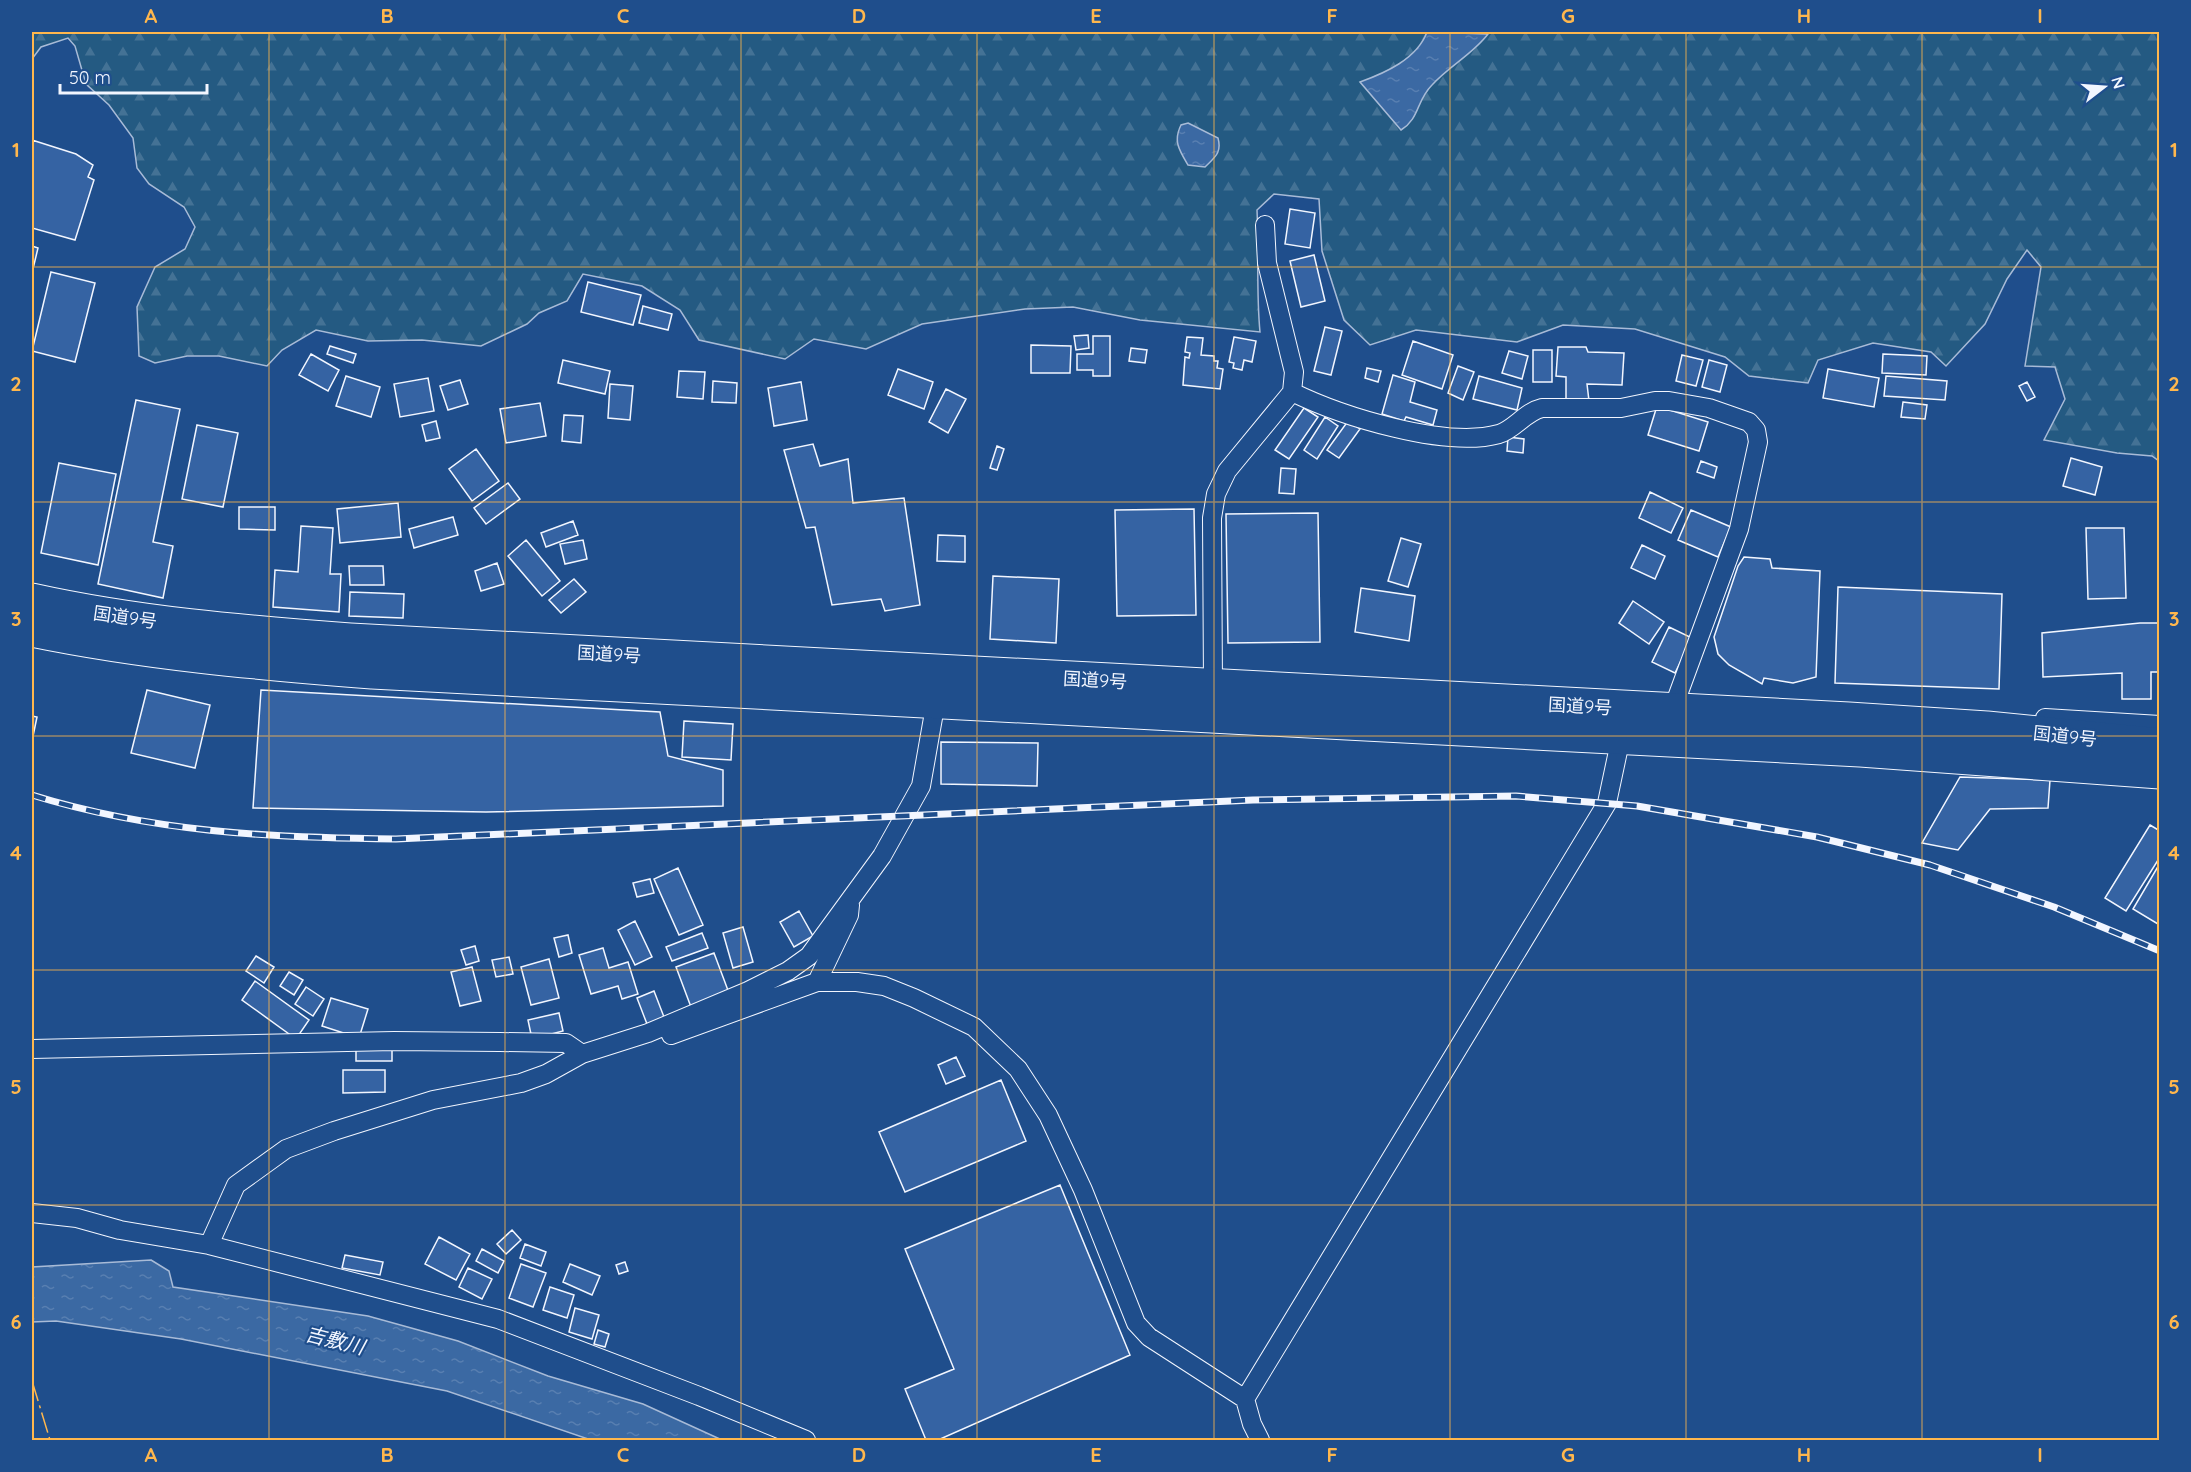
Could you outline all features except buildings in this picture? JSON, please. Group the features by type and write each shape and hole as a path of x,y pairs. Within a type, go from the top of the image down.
{"highway":[{"name":"国道9号","path":"32,600 92,613 251,633 1987,728 2160,746"},
{"name":"国道9号","path":"32,630 88,642 168,653 360,671 1621,737 2160,772"}],"street":[{"path":"1213,686 1212,518 1216,494 1227,471 1292,392 1294,372 1267,263 1265,225"},
{"path":"1292,392 1322,406 1401,429 1463,437 1500,434 1530,411 1542,408 1621,408 1655,401 1709,408 1749,422 1756,430 1758,442 1739,529 1672,711"},
{"path":"209,1245 236,1185 286,1149 334,1131 433,1100 521,1083 546,1074 582,1054 648,1033 748,991 788,971 809,956 882,856 921,786 936,701"},
{"path":"1987,728 2045,718 2160,725"},
{"path":"1245,1399 1607,803 1621,737"},
{"path":"817,982 849,915 850,897"},
{"path":"619,1042 642,1044 717,1020 817,982 857,982 884,986 974,1027 1018,1069 1048,1115 1083,1190 1136,1323 1149,1337 1245,1399 1252,1424 1260,1440"},
{"path":"32,1049 488,1041 566,1042 582,1054"},
{"path":"32,1213 76,1218 120,1230 209,1245 498,1319 807,1440"}],"green space":[{"path":"32,32 2159,32 2159,461 2152,456 2117,453 2044,440 2065,399 2055,367 2025,366 2041,267 2027,250 2007,279 1985,324 1946,366 1931,352 1873,343 1818,360 1808,383 1749,376 1725,357 1635,329 1563,325 1517,342 1416,330 1370,345 1344,320 1322,251 1319,199 1274,194 1257,210 1260,332 1140,320 1073,307 1025,309 922,324 866,349 814,339 785,359 699,340 680,310 642,286 583,274 567,301 539,313 527,324 481,346 422,340 368,341 316,330 282,350 267,366 219,356 187,356 155,363 139,356 137,307 155,267 185,249 195,227 184,207 149,184 137,168 133,138 109,105 86,84 75,46 68,38 41,47 32,59"}],"water":[{"path":"1427,32 1488,34 1432,85 1423,97 1412,120 1401,130 1360,82 1399,64 1416,50"},
{"path":"1188,123 1218,138 1218,151 1205,167 1188,165 1180,150 1177,136 1181,125"},
{"name":"吉敷川","path":"151,1260 169,1271 173,1287 368,1316 458,1341 548,1376 643,1404 722,1440 591,1440 447,1391 181,1339 56,1321 32,1322 32,1267"}],"railway":[{"path":"32,795 77,807 167,825 303,837 396,839 1253,800 1516,796 1637,806 1817,837 1930,865 2054,907 2160,951"}],"power":[{"path":"32,1381 50,1440"}]}
